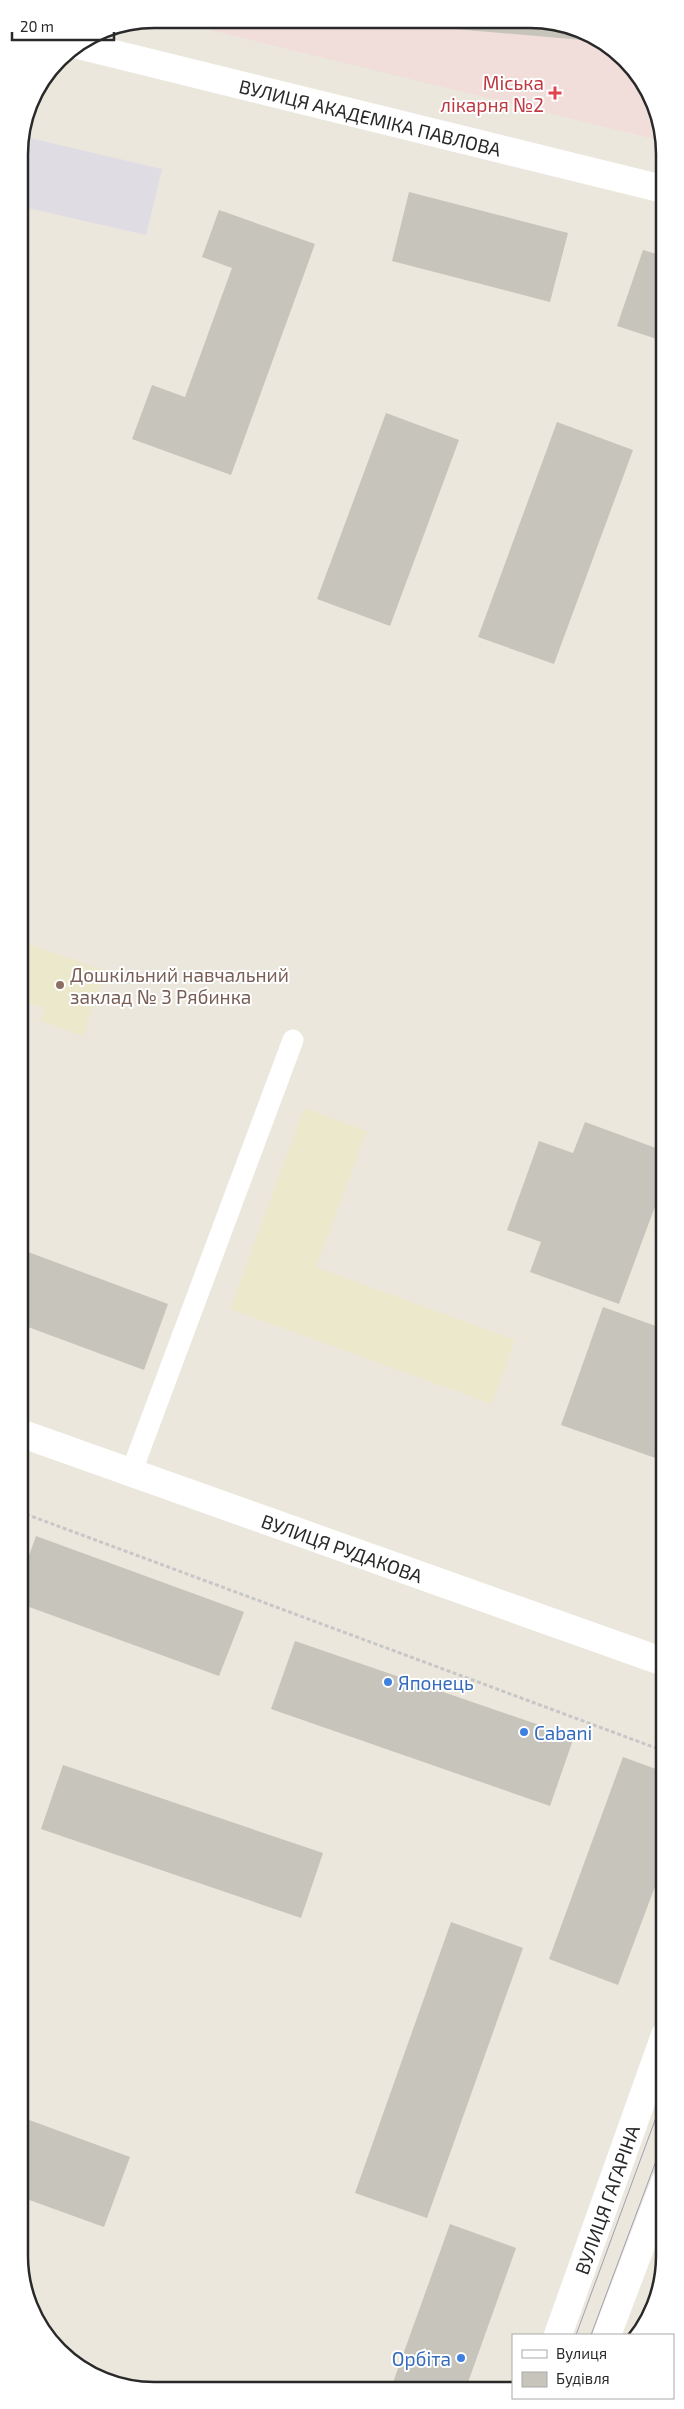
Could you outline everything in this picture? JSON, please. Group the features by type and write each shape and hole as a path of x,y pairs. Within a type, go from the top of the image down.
{"street":[{"name":"ВУЛИЦЯ АКАДЕМІКА ПАВЛОВА","path":"86,47 656,187"},
{"name":"ВУЛИЦЯ РУДАКОВА","path":"27,1436 656,1659"},
{"name":"ВУЛИЦЯ ГАГАРІНА","path":"558,2334 656,2060"},
{"path":"607,2334 656,2206"}],"lane":[{"path":"131,1472 293,1040"}],"path":[{"path":"27,1515 656,1748"}],"shaded area":[{"name":"Міська лікарня №2","path":"202,28 539,28 555,30 579,37 594,44 620,64 644,98 650,113 655,139"},
{"path":"29,138 162,169 146,235 28,208"},
{"name":"Дошкільний навчальний заклад № 3 Рябинка","path":"28,944 106,971 83,1036 40,1021 44,1008 28,1003"},
{"path":"304,1108 367,1131 316,1267 515,1340 492,1404 230,1309"}],"building":[{"path":"443,28 539,28 563,32 586,40"},
{"path":"409,192 568,233 550,302 392,261"},
{"path":"219,210 315,244 231,475 132,439 152,385 185,397 232,268 202,257"},
{"path":"643,250 656,254 656,339 617,326"},
{"path":"386,413 459,440 390,626 317,599"},
{"path":"557,422 633,450 554,664 478,637"},
{"path":"585,1122 656,1148 656,1204 619,1304 530,1272 541,1242 507,1230 539,1141 573,1153"},
{"path":"27,1252 168,1304 144,1370 27,1327"},
{"path":"603,1307 656,1326 656,1458 561,1425"},
{"path":"36,1536 244,1612 219,1676 27,1606 27,1560"},
{"path":"295,1641 574,1737 550,1806 271,1709"},
{"path":"623,1757 656,1769 656,1884 618,1985 549,1959"},
{"path":"63,1765 323,1853 301,1918 41,1829"},
{"path":"451,1922 523,1948 427,2218 355,2193"},
{"path":"27,2119 130,2157 104,2227 27,2199"},
{"path":"450,2224 516,2248 468,2382 393,2382"}],"tram line":[{"path":"576,2334 656,2117"},
{"path":"591,2334 656,2161"}],"place":[{"name":"Міська лікарня №2","path":"555,93"},
{"name":"Дошкільний навчальний заклад № 3 Рябинка","path":"60,985"},
{"name":"Японець","path":"388,1682"},
{"name":"Cabani","path":"524,1732"},
{"name":"Орбіта","path":"461,2358"}]}
